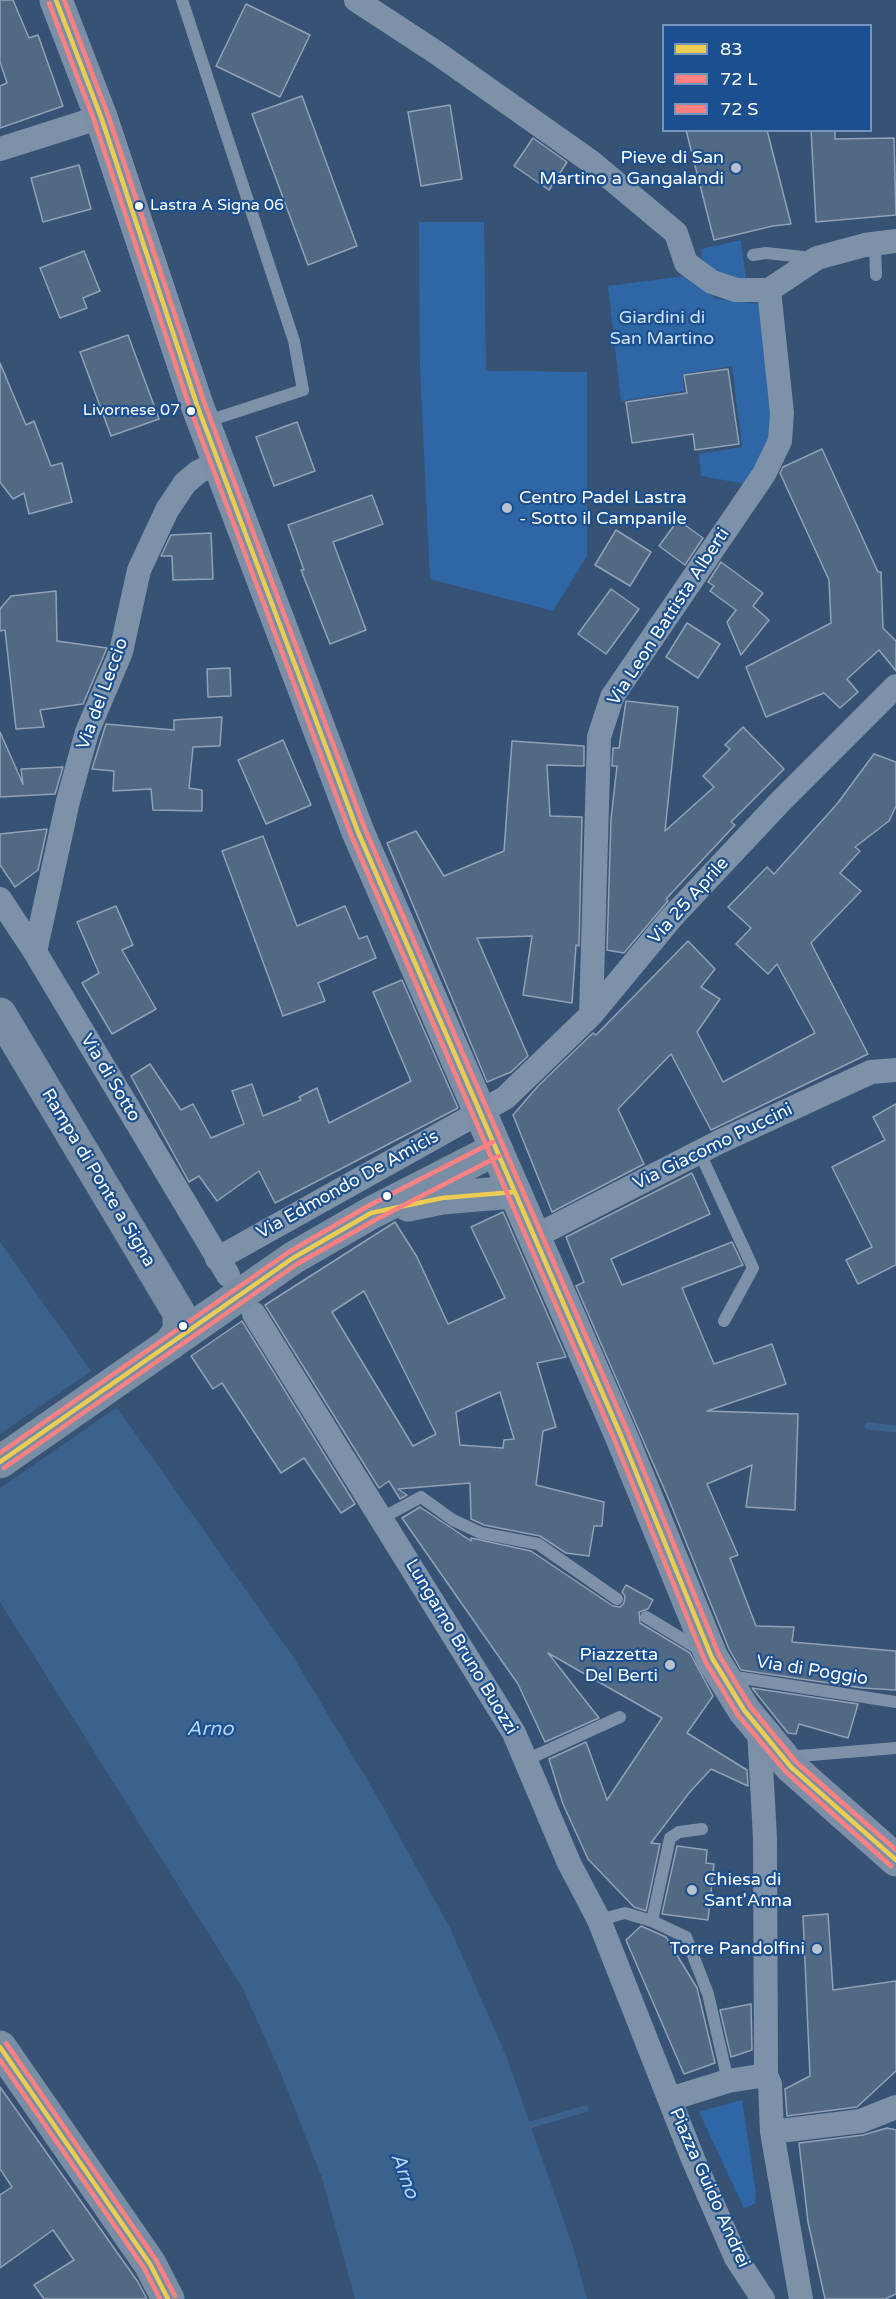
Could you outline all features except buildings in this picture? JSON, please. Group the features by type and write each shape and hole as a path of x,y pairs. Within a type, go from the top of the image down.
{"main road":[{"path":"56,0 101,117 204,423 358,832 622,1438 717,1667 759,1729 782,1757 896,1860"},
{"name":"Rampa di Ponte a Signa","path":"0,1014 179,1313 179,1331 170,1344"},
{"path":"0,1462 293,1258 371,1213 496,1149"},
{"path":"371,1213 442,1198 514,1192"},
{"path":"0,2047 150,2264 168,2299"}],"street":[{"path":"356,0 437,53 590,161 676,233 686,263 712,282 736,290 769,290 817,258 886,242"},
{"path":"0,149 101,117"},
{"name":"Via Leon Battista Alberti","path":"591,1015 598,737 612,697 764,474 780,441 782,413 769,290"},
{"name":"Via del Leccio","path":"35,952 68,801 87,732 121,652 139,570 166,510 185,483 198,472 219,462"},
{"name":"Via 25 Aprile","path":"480,1112 505,1098 591,1015 672,916 778,802 896,686"},
{"name":"Via di Sotto","path":"0,898 35,952 223,1267"},
{"name":"Via Giacomo Puccini","path":"534,1237 699,1151 871,1072 896,1070"},
{"name":"Via Edmondo De Amicis","path":"223,1267 480,1112"},
{"name":"Lungarno Bruno Buozzi","path":"255,1314 514,1733 569,1863 599,1920 670,2099"},
{"path":"759,1729 765,1838 766,2075 770,2084 772,2132 801,2299"},
{"name":"Piazza Guido Andrei","path":"763,2299 736,2258 670,2099 729,2081 766,2075"},
{"path":"772,2132 861,2121 892,2105"}],"lane":[{"path":"182,0 294,341 303,390 204,423"},
{"path":"876,275 886,242"},
{"path":"753,255 766,253 817,258"},
{"path":"699,1151 753,1268 724,1321"},
{"path":"382,1518 421,1497 453,1520 481,1533 538,1544 617,1599"},
{"path":"646,1617 717,1667"},
{"name":"Via di Poggio","path":"717,1667 896,1702"},
{"path":"524,1761 620,1717"},
{"path":"782,1757 896,1748"},
{"path":"652,1921 670,1838 679,1832 702,1828"},
{"path":"599,1920 625,1913 652,1921 686,1936 708,1994 729,2081"}],"green space":[{"name":"Centro Padel Lastra - Sotto il Campanile","path":"419,222 484,222 486,371 587,372 587,556 553,611 430,579 420,370"},
{"path":"741,240 746,281 734,282 703,263 701,249"},
{"name":"Giardini di San Martino","path":"685,276 716,299 760,304 773,422 772,443 746,484 701,476 699,454 742,447 732,366 683,374 684,391 621,401 608,286"},
{"path":"742,2100 756,2193 755,2204 744,2208 699,2112"}],"water":[{"name":"Arno","path":"0,1242 294,1658 377,1796 449,1926 506,2055 573,2247 587,2299 355,2299 322,2178 281,2074 242,1987 0,1602"}],"pier":[{"path":"93,1370 119,1406 0,1488 0,1434"}],"waterway":[{"path":"868,1426 896,1429"},
{"path":"530,2125 585,2109"}],"transit line":[{"name":"83","path":"56,0 101,117 197,405 358,832 622,1438 712,1658 744,1710 791,1767 896,1860"},
{"path":"64,0 108,115 204,402 365,829 629,1435 719,1655 750,1706 796,1762 896,1850"},
{"path":"49,3 94,120 190,408 351,835 615,1441 705,1661 738,1715 786,1772 891,1866"},
{"path":"0,1453 289,1252 368,1206 493,1142"},
{"path":"4,1468 297,1264 375,1220 499,1156"},
{"name":"83","path":"0,1462 293,1258 371,1213 442,1198 514,1192"},
{"path":"6,2043 156,2260 175,2296"},
{"name":"83","path":"0,2047 150,2264 168,2299"},
{"path":"0,2060 144,2268 160,2299"}],"place":[{"name":"Pieve di San Martino a Gangalandi","path":"736,168"},
{"name":"Lastra A Signa 06","path":"139,206"},
{"name":"Livornese 07","path":"191,411"},
{"name":"Centro Padel Lastra - Sotto il Campanile","path":"507,508"},
{"name":"Piazzetta Del Berti","path":"670,1665"},
{"name":"Chiesa di Sant'Anna","path":"692,1890"},
{"name":"Torre Pandolfini","path":"817,1949"}]}
